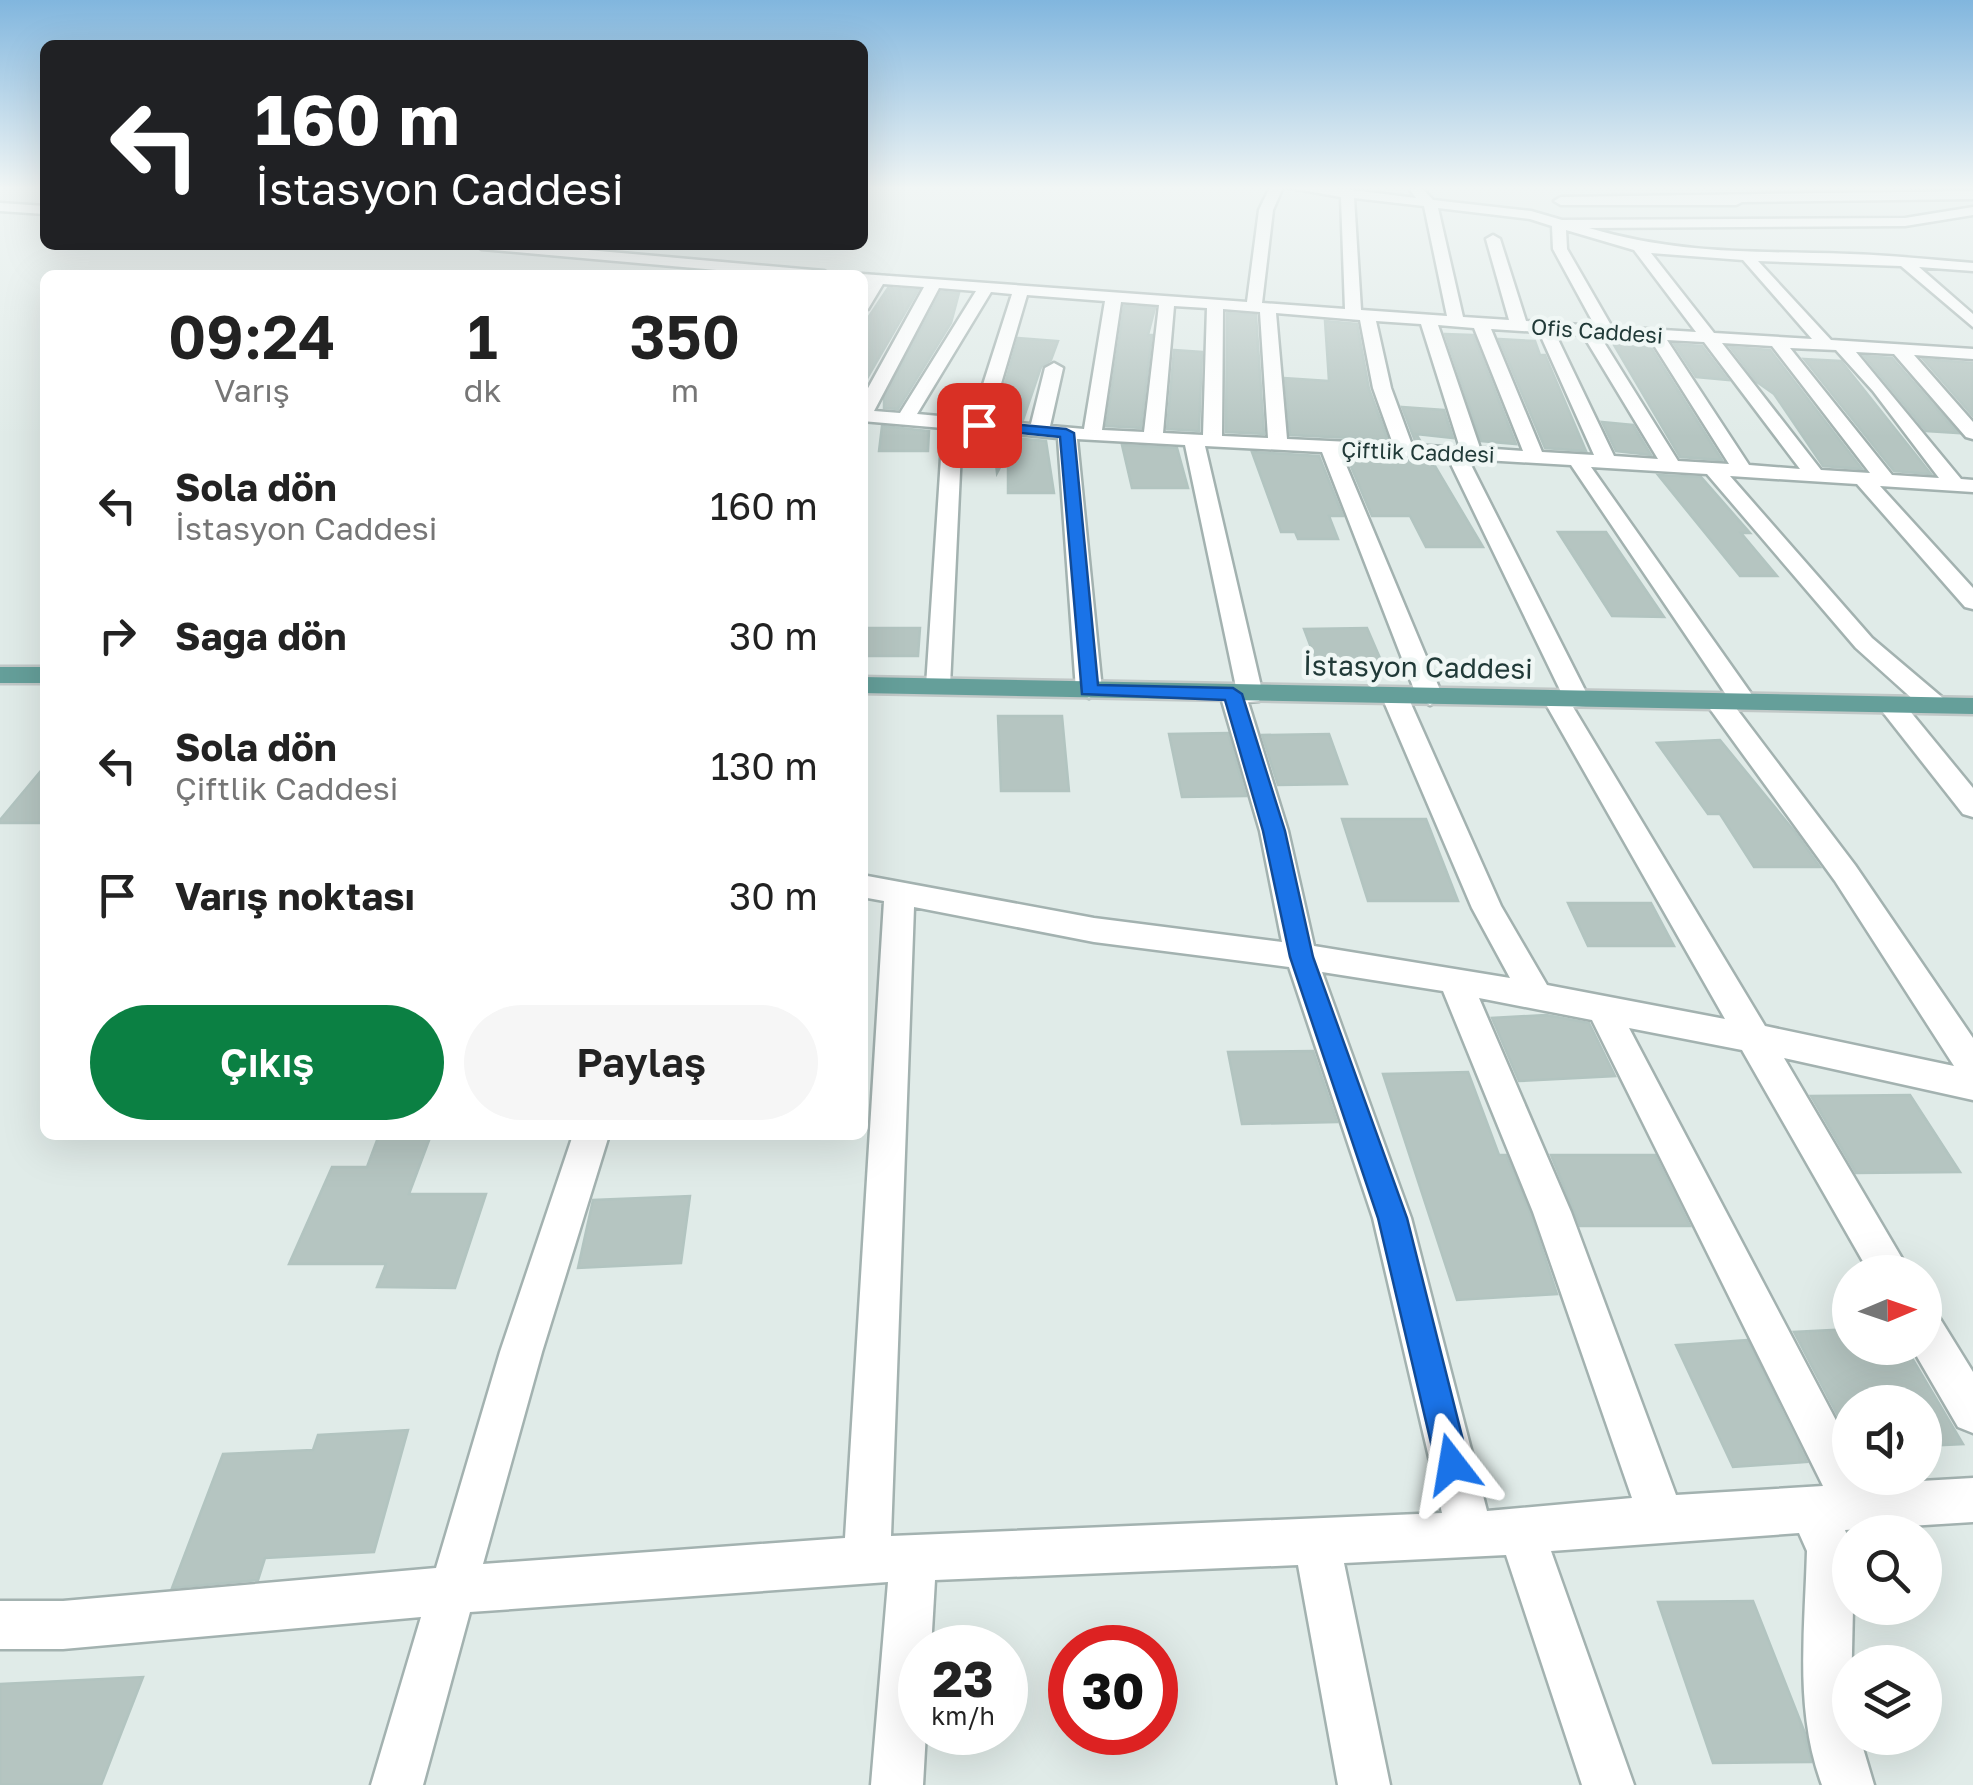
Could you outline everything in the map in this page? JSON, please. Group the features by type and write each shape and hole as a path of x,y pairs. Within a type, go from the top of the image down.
{"main road":[{"path":"0,675 40,676"},
{"name":"İstasyon Caddesi","path":"868,685 1973,706"}],"street":[{"path":"1263,270 1261,307 1278,446"},
{"path":"1355,270 1360,315 1405,452"},
{"path":"1445,270 1456,322"},
{"path":"1502,270 1519,326"},
{"path":"1570,270 1598,332 1672,466"},
{"path":"1658,270 1815,476"},
{"path":"1761,270 1879,387 1964,485"},
{"path":"1915,270 1973,322"},
{"name":"Ofis Caddesi","path":"870,278 1481,324 1973,354"},
{"path":"868,406 934,283"},
{"path":"904,419 988,286"},
{"path":"979,425 1021,289"},
{"path":"1092,435 1114,296"},
{"path":"1153,438 1167,300"},
{"path":"1215,304 1203,442 1241,694 1302,957 1392,1218 1470,1535"},
{"path":"1428,320 1464,454 1567,699 1751,1038 1880,1255"},
{"path":"1481,324 1535,456"},
{"path":"1545,328 1608,462"},
{"path":"1656,335 1743,471"},
{"path":"1777,342 1874,480 1973,602"},
{"path":"1899,349 1973,433"},
{"path":"1952,352 1973,373"},
{"path":"1040,431 1054,368"},
{"name":"Çiftlik Caddesi","path":"868,415 1092,435 1535,456 1964,485"},
{"path":"938,686 952,423"},
{"path":"1066,433 1089,690"},
{"path":"1330,449 1430,697"},
{"path":"1577,460 1731,702 1973,1066"},
{"path":"1713,469 1864,643 1935,705"},
{"path":"1395,697 1487,908 1536,995"},
{"path":"1891,704 1973,807"},
{"path":"898,1785 890,1560 881,889 1094,930 1455,980 1887,1064 1973,1085"},
{"path":"1455,980 1552,1212 1662,1518"},
{"path":"1603,1009 1834,1508 1828,1698 1838,1759 1848,1785"},
{"path":"397,1785 456,1590 521,1352 588,1140"},
{"path":"1942,1360 1973,1412"},
{"path":"0,1625 63,1625 456,1590 890,1560 1470,1535 1662,1518 1973,1500"},
{"path":"1521,1530 1608,1785"},
{"path":"1316,1541 1364,1785"}],"building":[{"path":"888,288 918,290 868,377 868,318"},
{"path":"941,292 959,293 951,323 898,409 884,408 884,399"},
{"path":"1124,306 1155,308 1148,335 1152,335 1141,428 1106,426"},
{"path":"1227,313 1256,315 1264,434 1226,432"},
{"path":"1325,321 1357,324 1369,389 1388,440 1290,435 1285,378 1329,381"},
{"path":"1445,334 1473,335 1516,444 1481,441"},
{"path":"1018,338 1058,341 1051,360 1041,367 1023,420 995,418"},
{"path":"1499,339 1535,341 1540,355 1545,355 1586,451 1545,448"},
{"path":"1611,340 1648,343 1722,460 1680,457"},
{"path":"1674,344 1702,346 1728,380 1696,377"},
{"path":"1730,347 1770,350 1862,469 1823,466 1774,394 1757,382"},
{"path":"1174,350 1202,352 1199,431 1167,429"},
{"path":"1864,356 1892,358 1958,433 1926,431"},
{"path":"1804,359 1841,361 1931,474 1894,471"},
{"path":"1923,359 1973,363 1973,416"},
{"path":"1402,407 1444,410 1453,438 1416,434 1421,442 1415,441"},
{"path":"1602,422 1633,425 1651,455 1616,451"},
{"path":"882,426 929,431 928,451 879,451"},
{"path":"993,436 1046,441 1054,493 1008,493 1008,452 997,473"},
{"path":"1122,445 1177,448 1188,488 1132,488"},
{"path":"1252,452 1319,456 1343,516 1329,516 1338,539 1298,539 1295,532 1281,532"},
{"path":"1347,457 1432,461 1483,547 1426,547 1410,516 1372,516"},
{"path":"1658,475 1701,477 1750,533 1741,533 1777,576 1740,576"},
{"path":"1558,532 1606,532 1664,617 1612,616"},
{"path":"868,628 920,628 918,656 868,656"},
{"path":"1367,628 1383,665 1318,666 1304,629"},
{"path":"998,716 1062,716 1069,791 1001,791"},
{"path":"1228,733 1246,796 1182,797 1169,734"},
{"path":"1329,734 1347,784 1278,785 1262,735"},
{"path":"1720,740 1820,867 1754,867 1720,814 1708,814 1657,743"},
{"path":"40,772 40,823 0,820"},
{"path":"1342,819 1426,819 1458,901 1368,901"},
{"path":"1568,903 1651,903 1674,946 1588,946"},
{"path":"1546,1015 1589,1023 1615,1076 1519,1081 1492,1018"},
{"path":"1313,1051 1337,1122 1242,1124 1228,1052"},
{"path":"1468,1072 1499,1155 1506,1155 1530,1213 1557,1294 1457,1300 1383,1074"},
{"path":"1910,1095 1960,1172 1856,1173 1811,1096"},
{"path":"377,1140 429,1140 409,1194 486,1194 455,1288 377,1287 386,1264 289,1264 332,1167 367,1167"},
{"path":"1551,1155 1655,1155 1690,1226 1580,1226"},
{"path":"690,1196 681,1263 578,1268 593,1200"},
{"path":"1832,1330 1832,1365 1916,1365 1928,1385 1832,1385 1832,1405 1794,1332"},
{"path":"1747,1340 1807,1462 1733,1467 1676,1345"},
{"path":"1942,1409 1963,1444 1942,1445"},
{"path":"408,1430 374,1552 265,1558 258,1580 172,1588 223,1454 313,1450 318,1435"},
{"path":"1753,1601 1805,1733 1811,1762 1713,1763 1658,1602"},
{"path":"143,1677 101,1785 0,1785 0,1684"}],"route":[{"path":"979,425 1066,433 1089,690 1233,694 1274,831 1302,957 1392,1218 1452,1464"}]}
